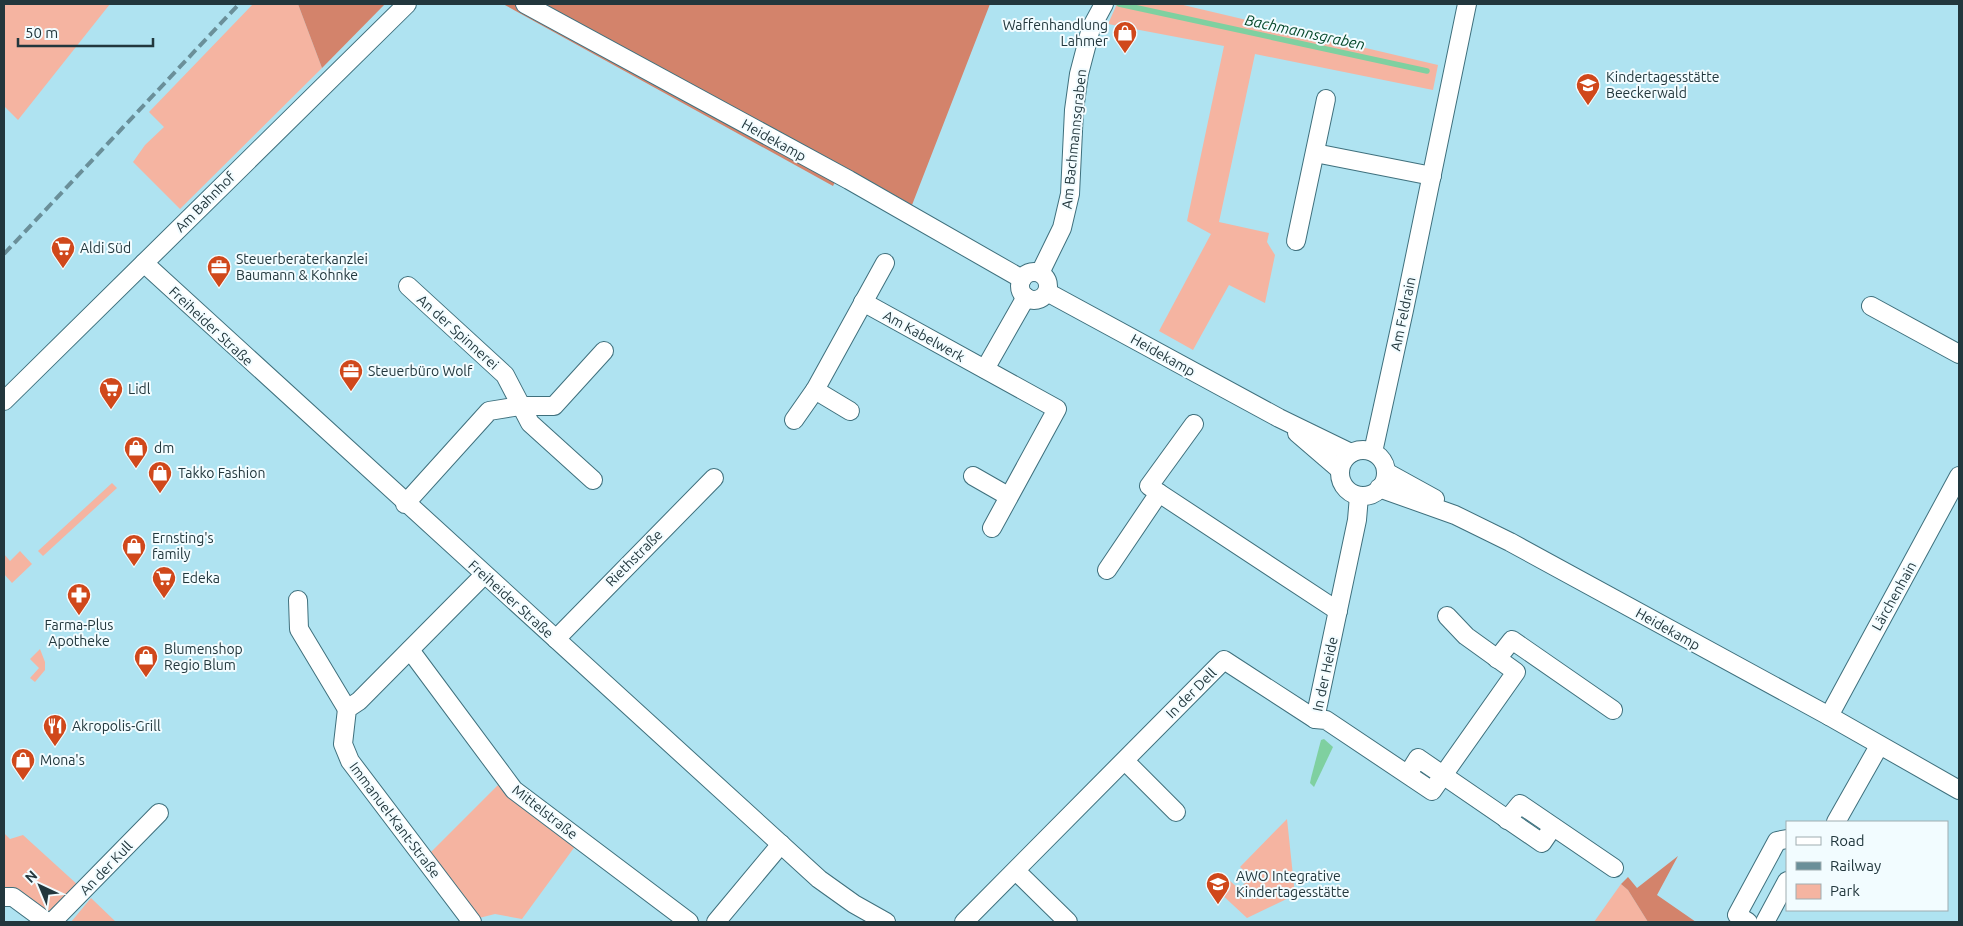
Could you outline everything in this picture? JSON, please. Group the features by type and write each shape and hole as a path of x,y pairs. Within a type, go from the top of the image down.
{"street":[{"name":"Am Bahnhof","path":"4,401 407,4"},
{"name":"Heidekamp","path":"525,4 848,180 1022,279"},
{"name":"Am Bachmannsgraben","path":"1040,273 1062,228 1070,194 1074,110 1079,74 1091,28 1104,4"},
{"name":"Am Feldrain","path":"1373,452 1467,4"},
{"path":"1296,241 1326,99"},
{"path":"1315,153 1432,176"},
{"name":"Freiheider Straße","path":"144,263 405,504 819,879 854,904 886,922"},
{"path":"794,420 815,390 885,263"},
{"path":"1032,272 1040,273 1046,279 1046,292 1039,298 1026,297 1021,290 1022,279 1032,272"},
{"name":"An der Spinnerei","path":"408,286 505,374 530,423 593,480"},
{"name":"Heidekamp","path":"1046,292 1279,418 1351,453 1366,450 1373,452"},
{"path":"985,369 1026,297"},
{"name":"Am Kabelwerk","path":"864,302 1057,408 992,528"},
{"path":"1871,306 1959,354"},
{"path":"405,504 489,411 520,406 554,406 604,351"},
{"path":"815,390 850,411"},
{"name":"Heidekamp","path":"1279,418 1340,470 1342,483 1346,489 1359,496"},
{"path":"1194,424 1148,486 1338,610"},
{"path":"1359,496 1372,494 1383,480 1382,461 1373,452"},
{"path":"1340,470 1341,463 1351,453"},
{"path":"973,476 1008,496"},
{"name":"Lärchenhain","path":"1828,716 1959,476"},
{"name":"Riethstraße","path":"556,639 714,478"},
{"name":"Heidekamp","path":"1383,480 1510,542 1959,790"},
{"path":"1107,570 1159,493"},
{"name":"In der Heide","path":"1359,496 1357,520 1315,719 1326,720 1432,792 1531,653"},
{"path":"298,600 298,630 347,709 358,701 484,575"},
{"path":"1446,616 1466,636 1516,672"},
{"path":"1498,659 1512,640 1613,710"},
{"name":"Mittelstraße","path":"410,650 514,790 690,922"},
{"name":"In der Dell","path":"964,922 1224,660 1315,719"},
{"name":"Immanuel-Kant-Straße","path":"347,709 343,744 350,761 472,922"},
{"path":"1837,821 1879,746"},
{"path":"1125,761 1176,812"},
{"path":"1444,776 1542,843 1553,827 1614,868"},
{"name":"An der Kull","path":"52,922 159,813"},
{"path":"1748,922 1737,915 1777,841 1786,838"},
{"path":"716,922 781,844"},
{"path":"1016,871 1068,922"},
{"path":"1765,922 1786,883"},
{"path":"4,897 13,896 46,922"}],"green space":[{"path":"4,4 110,4 18,120 4,106"},
{"path":"253,4 298,4 322,68 180,209 133,162 145,145 164,127 149,112"},
{"path":"1117,4 1179,4 1438,65 1433,90 1255,54 1219,222 1269,233 1267,242 1275,255 1265,303 1229,285 1193,350 1159,331 1211,234 1187,221 1224,46 1108,24"},
{"path":"112,483 117,488 43,556 38,551"},
{"path":"20,551 32,564 12,583 4,574 4,554 10,561"},
{"path":"40,649 45,662 45,670 35,682 30,678 39,668 30,659"},
{"path":"498,785 511,797 576,845 522,919 495,914 479,918 428,855"},
{"path":"1287,819 1295,895 1247,918 1218,891 1229,880 1239,889 1251,877 1240,867"},
{"path":"4,833 10,839 23,835 79,886 61,907 49,911 36,908 17,890 4,887"},
{"path":"1621,884 1628,890 1648,922 1594,922"},
{"path":"91,898 116,922 71,922"}],"shaded area":[{"path":"298,4 385,4 322,68"},
{"path":"503,4 990,4 912,205 843,166 833,186"},
{"path":"1324,739 1333,747 1314,787 1310,783 1311,778 1321,740"},
{"path":"1678,856 1657,895 1696,922 1648,922 1628,890 1621,884 1628,877 1637,888"}],"waterway":[{"name":"Bachmannsgraben","path":"1119,4 1427,71"}],"railway":[{"path":"4,254 239,4"}],"place":[{"name":"Waffenhandlung Lahmer","path":"1125,54"},
{"name":"Kindertagesstätte Beeckerwald","path":"1588,106"},
{"name":"Aldi Süd","path":"63,269"},
{"name":"Steuerberaterkanzlei Baumann & Kohnke","path":"219,288"},
{"name":"Steuerbüro Wolf","path":"351,392"},
{"name":"Lidl","path":"111,410"},
{"name":"dm","path":"136,469"},
{"name":"Takko Fashion","path":"160,494"},
{"name":"Ernsting's family","path":"134,567"},
{"name":"Edeka","path":"164,599"},
{"name":"Farma-Plus Apotheke","path":"79,616"},
{"name":"Blumenshop Regio Blum","path":"146,678"},
{"name":"Akropolis-Grill","path":"55,747"},
{"name":"Mona's","path":"23,781"},
{"name":"AWO Integrative Kindertagesstätte","path":"1218,905"}]}
